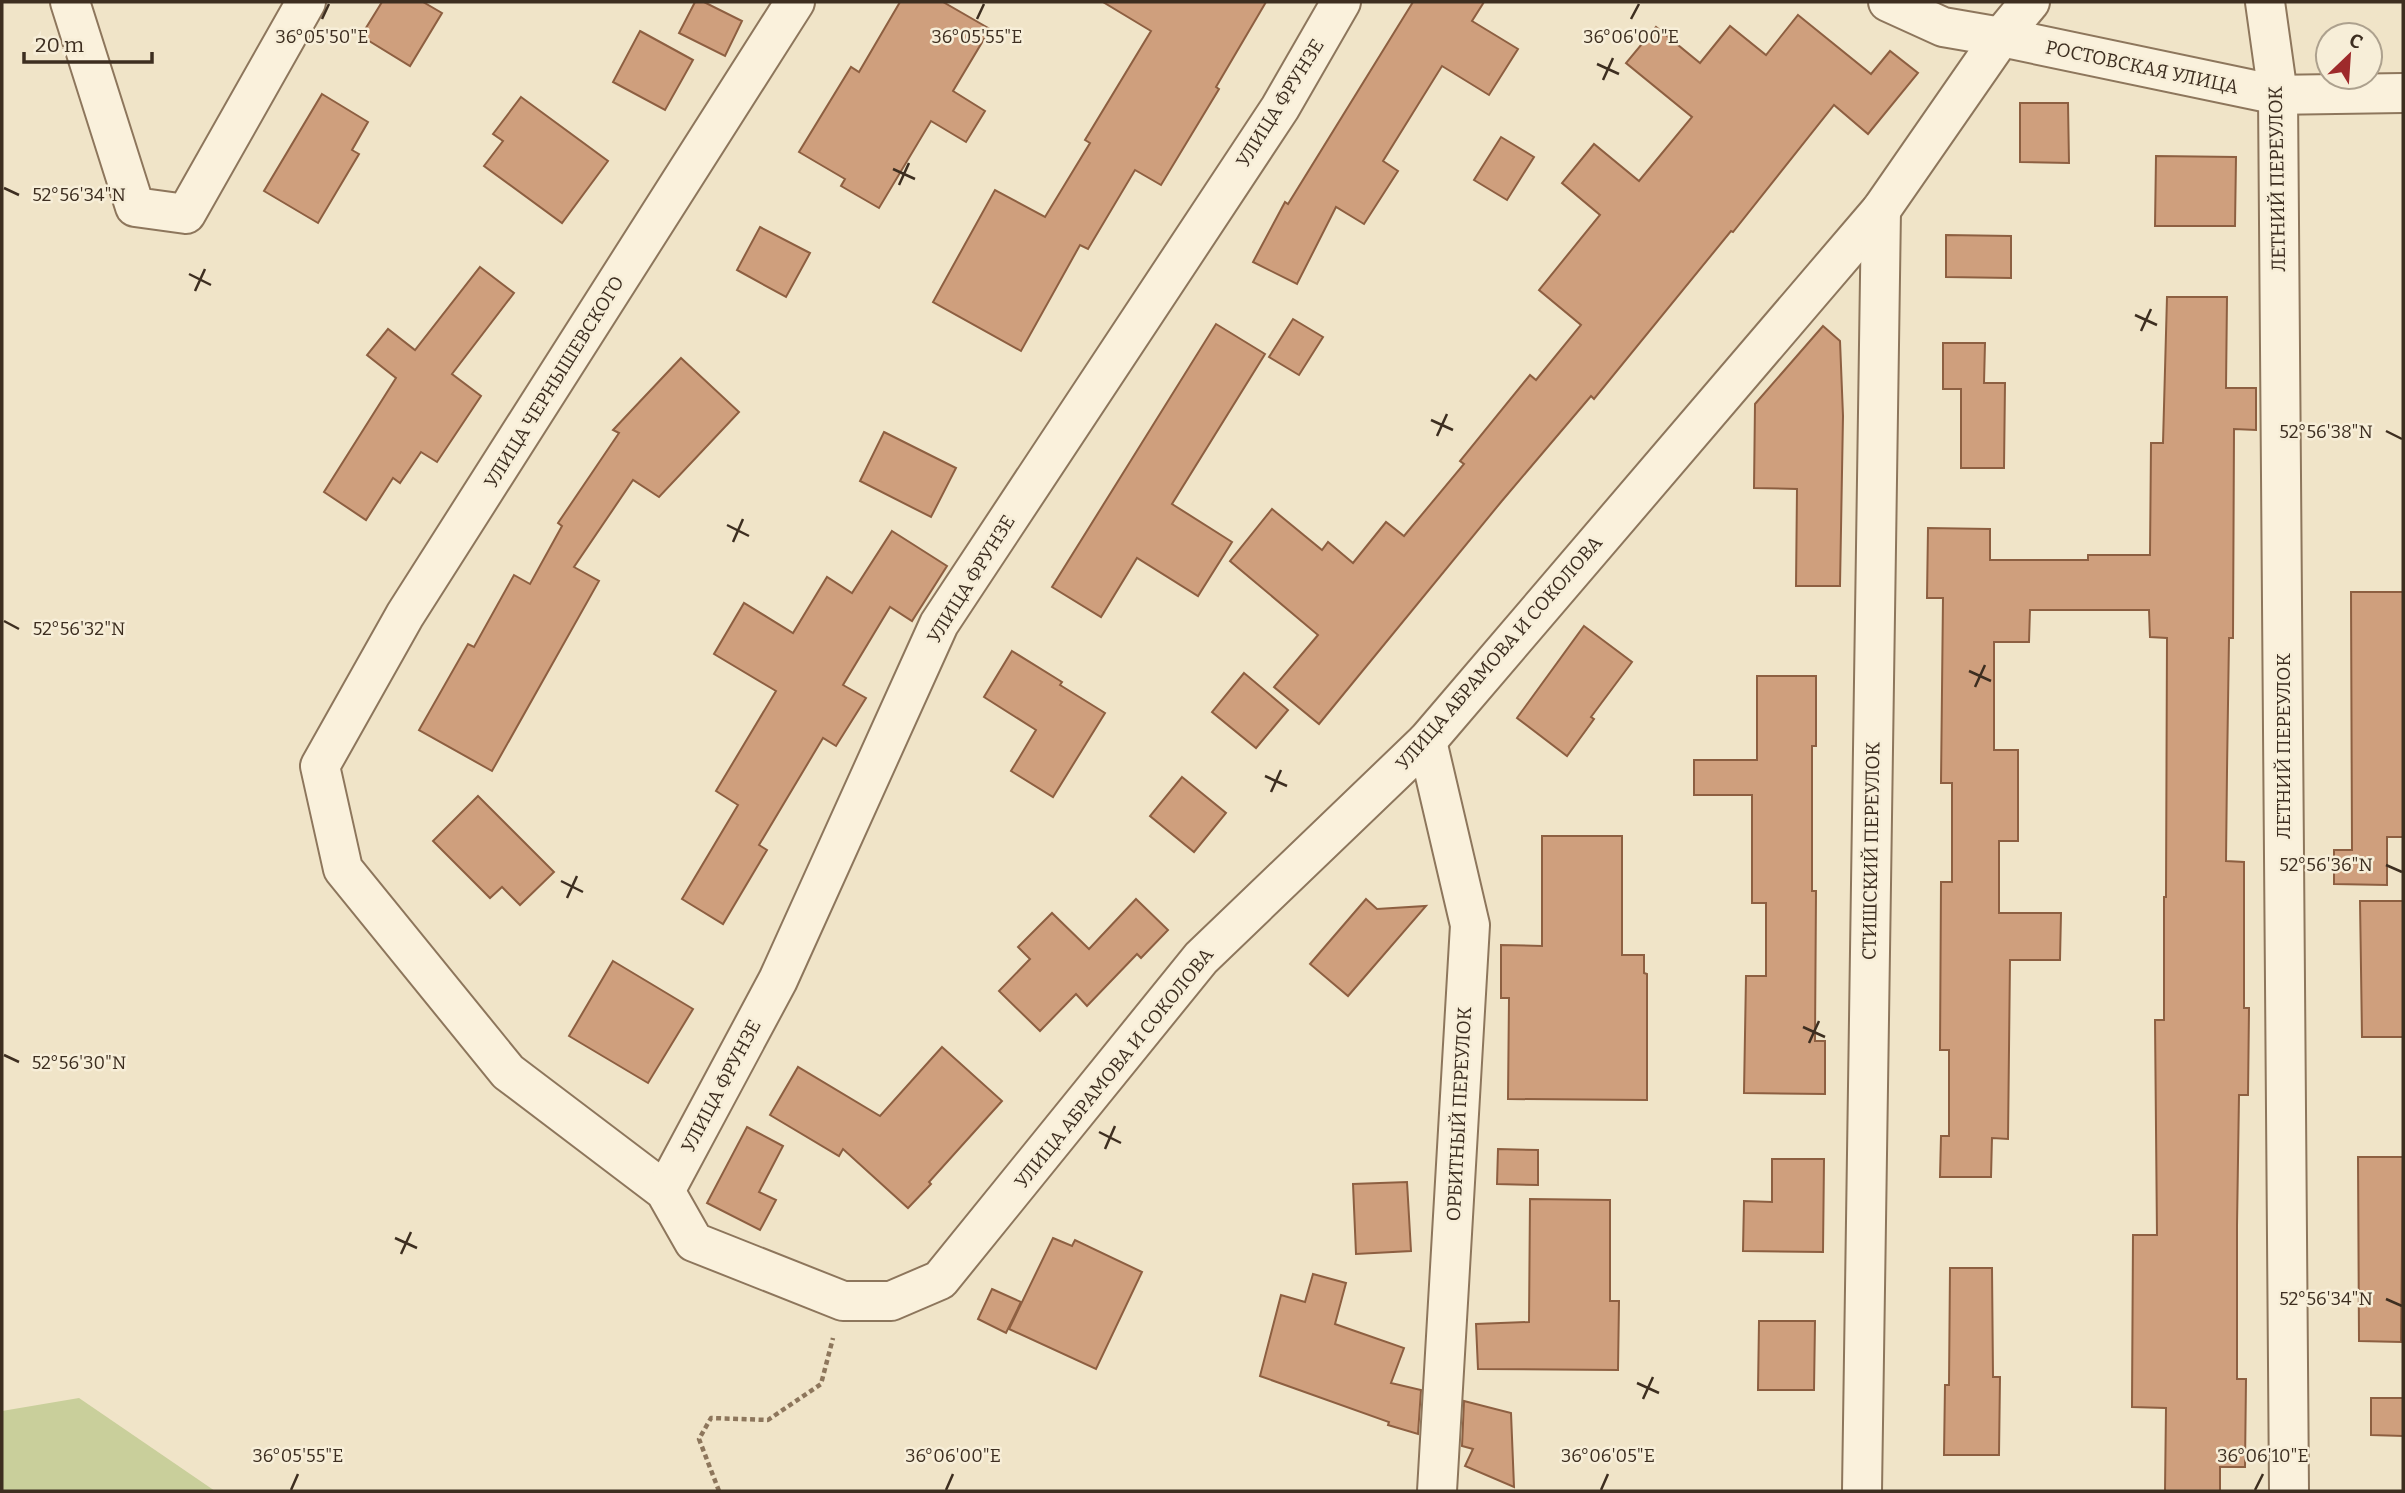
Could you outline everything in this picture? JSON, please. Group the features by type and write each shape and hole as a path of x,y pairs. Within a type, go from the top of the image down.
{"street":[{"path":"70,2 135,207 186,214 306,2"},
{"name":"УЛИЦА ЧЕРНЫШЕВСКОГО","path":"665,1191 508,1072 343,869 320,766 405,615 795,2"},
{"name":"УЛИЦА ФРУНЗЕ","path":"665,1191 778,980 939,624 1280,108 1341,2"},
{"name":"РОСТОВСКАЯ УЛИЦА","path":"1888,2 1943,27 2278,95 2403,93"},
{"name":"УЛИЦА АБРАМОВА И СОКОЛОВА","path":"844,1301 891,1301 940,1280 1201,958 1427,741 1881,210 2001,37 2031,2"},
{"name":"ЛЕТНИЙ ПЕРЕУЛОК","path":"2265,2 2278,95 2289,1491"},
{"name":"СТИШСКИЙ ПЕРЕУЛОК","path":"1862,1491 1881,210"},
{"name":"ОРБИТНЫЙ ПЕРЕУЛОК","path":"1427,741 1470,925 1437,1491"},
{"path":"665,1191 694,1242 844,1301"}],"path":[{"path":"719,1491 699,1439 711,1418 768,1420 821,1384 844,1301"}],"green space":[{"path":"79,1398 215,1491 2,1491 2,1411"}],"building":[{"path":"382,2 423,2 442,13 410,66 361,36"},
{"path":"695,2 704,2 742,21 725,56 679,33"},
{"path":"900,2 943,2 990,29 953,91 985,111 966,142 931,121 879,208 841,186 845,179 799,152 851,67 859,72"},
{"path":"1103,2 1266,2 1216,87 1219,89 1161,185 1135,170 1088,249 1080,245 1021,351 933,302 995,190 1045,217 1090,143 1085,140 1151,31"},
{"path":"1413,2 1484,2 1472,21 1518,49 1489,95 1442,66 1383,161 1398,171 1364,224 1336,207 1297,284 1253,262 1285,202 1288,204"},
{"path":"1798,15 1871,74 1890,51 1918,73 1868,134 1834,105 1733,232 1731,231 1594,399 1591,396 1501,502 1319,724 1274,687 1318,635 1230,561 1272,509 1322,550 1328,542 1353,563 1386,522 1404,536 1464,464 1460,461 1530,375 1536,380 1581,325 1539,290 1600,215 1562,183 1594,144 1639,181 1692,117 1626,63 1656,27 1700,63 1730,26 1766,55"},
{"path":"640,31 693,60 665,110 613,82"},
{"path":"322,94 368,122 352,150 359,154 318,223 264,191"},
{"path":"521,97 608,161 562,223 484,166 503,141 493,134"},
{"path":"2020,103 2068,103 2069,163 2020,162"},
{"path":"1501,137 1534,157 1507,200 1474,180"},
{"path":"2156,156 2236,157 2235,226 2155,226"},
{"path":"760,227 810,253 786,297 737,270"},
{"path":"1946,235 2011,236 2011,278 1946,277"},
{"path":"480,267 514,293 452,374 481,396 437,462 421,452 400,483 393,478 366,520 324,492 396,378 367,355 388,329 415,350"},
{"path":"2167,297 2227,297 2226,388 2256,388 2256,430 2234,429 2233,638 2229,638 2226,861 2244,862 2244,1008 2249,1008 2248,1095 2239,1095 2237,1225 2237,1379 2246,1379 2245,1467 2220,1467 2220,1491 2165,1491 2166,1408 2132,1407 2133,1235 2157,1235 2155,1020 2164,1020 2167,638 2150,637 2149,610 2030,610 2029,642 1994,642 1994,750 2018,750 2018,841 1999,841 1999,913 2061,913 2060,960 2010,960 2008,1139 1992,1138 1991,1177 1940,1177 1941,1136 1949,1136 1949,1050 1940,1050 1941,882 1952,882 1952,783 1941,783 1943,598 1927,598 1928,528 1990,529 1990,560 2088,560 2088,555 2150,555 2151,443 2163,443"},
{"path":"1293,319 1323,337 1299,375 1269,357"},
{"path":"1216,324 1265,354 1172,504 1232,542 1198,596 1137,558 1101,617 1052,587"},
{"path":"1823,326 1840,341 1843,416 1840,586 1796,586 1797,489 1754,488 1755,404"},
{"path":"1943,343 1985,343 1984,383 2005,383 2004,468 1961,468 1961,389 1943,389"},
{"path":"681,358 739,412 659,497 633,480 574,567 599,581 492,771 419,730 468,644 474,647 514,575 530,584 562,526 558,523 619,433 613,430"},
{"path":"884,432 956,468 931,517 860,481"},
{"path":"892,531 947,566 912,621 890,607 843,685 866,698 836,746 823,738 759,845 767,850 723,924 682,899 738,805 716,791 776,691 714,654 744,603 793,633 827,577 852,593"},
{"path":"2351,592 2403,592 2403,837 2387,837 2387,885 2334,884 2334,850 2352,850"},
{"path":"1584,626 1632,662 1591,717 1594,719 1567,756 1517,718"},
{"path":"1012,651 1105,713 1053,797 1011,771 1036,730 984,697"},
{"path":"1244,673 1288,710 1256,748 1212,712"},
{"path":"1757,676 1816,676 1816,746 1812,746 1812,891 1816,891 1815,1041 1825,1041 1825,1094 1744,1093 1746,976 1766,976 1766,903 1752,903 1752,795 1694,795 1694,760 1757,760"},
{"path":"1182,777 1226,813 1194,852 1150,816"},
{"path":"478,796 554,872 520,905 502,887 490,898 433,841"},
{"path":"1542,836 1622,836 1622,955 1644,955 1644,973 1647,974 1647,1100 1508,1099 1509,998 1501,998 1501,945 1542,946"},
{"path":"1136,899 1168,930 1141,958 1137,954 1087,1006 1076,994 1040,1031 999,991 1030,959 1018,947 1052,913 1089,949"},
{"path":"1366,899 1377,909 1426,906 1348,996 1310,964"},
{"path":"2360,901 2403,901 2403,1037 2362,1037"},
{"path":"613,961 693,1009 648,1083 569,1036"},
{"path":"942,1047 1002,1101 908,1208 843,1149 839,1156 770,1115 798,1067 880,1116"},
{"path":"747,1127 783,1146 759,1192 776,1200 760,1230 707,1203"},
{"path":"1498,1149 1538,1150 1538,1185 1497,1184"},
{"path":"2358,1157 2403,1157 2401,1342 2359,1341"},
{"path":"1772,1159 1824,1159 1823,1252 1743,1251 1744,1201 1772,1202"},
{"path":"1407,1182 1411,1251 1356,1254 1353,1184"},
{"path":"1530,1199 1610,1200 1610,1301 1619,1301 1618,1370 1478,1369 1476,1324 1529,1322"},
{"path":"1053,1238 1072,1246 1075,1240 1142,1272 1096,1369 1009,1329"},
{"path":"1950,1268 1992,1268 1993,1377 2000,1377 1999,1455 1944,1455 1945,1385 1949,1385"},
{"path":"1313,1274 1346,1283 1335,1324 1404,1348 1391,1383 1421,1390 1418,1434 1260,1376 1281,1295 1305,1302"},
{"path":"992,1289 1021,1302 1006,1333 978,1319"},
{"path":"1759,1321 1815,1321 1814,1390 1758,1390"},
{"path":"2371,1398 2403,1398 2403,1436 2371,1435"},
{"path":"1464,1401 1511,1413 1514,1487 1465,1466 1473,1449 1462,1446"}]}
